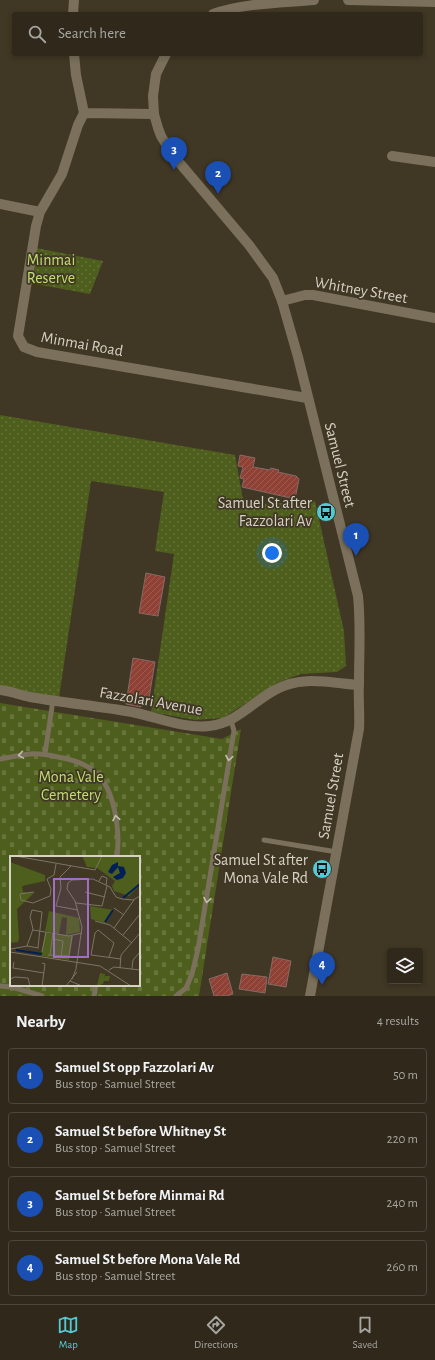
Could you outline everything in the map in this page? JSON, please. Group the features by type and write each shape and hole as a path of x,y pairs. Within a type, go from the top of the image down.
{"street":[{"path":"73,12 74,0"},
{"path":"219,12 242,7 314,0"},
{"path":"348,0 435,2"},
{"path":"74,56 76,76 84,113 154,114"},
{"name":"Samuel Street","path":"165,56 156,74 153,96 154,114 158,128 172,154 263,262 273,278 282,301 298,357 307,398 358,596 360,618 358,685 360,717 310,996"},
{"name":"Minmai Road","path":"84,113 78,125 62,174 40,212 36,226 18,336 24,347 37,352 307,398"},
{"path":"392,156 435,162"},
{"path":"0,204 40,212"},
{"name":"Whitney Street","path":"282,301 305,295 313,295 435,318"},
{"name":"Fazzolari Avenue","path":"0,690 132,712 177,723 196,726 209,726 231,720 275,690 288,684 306,681 321,681 358,685"}],"lane":[{"path":"45,754 53,700"},
{"path":"176,996 186,988 192,974 198,949 234,731 231,720"},
{"path":"0,759 31,754 45,754 73,760 92,768 99,775 113,802 119,838 117,856"},
{"path":"264,840 336,852"},
{"path":"0,986 12,987 42,996"},
{"path":"94,996 96,986"}],"green space":[{"name":"Minmai Reserve","path":"36,248 103,261 90,294 30,283"},
{"path":"0,415 235,455 244,505 315,501 344,631 346,666 337,672 301,674 279,682 223,718 195,720 151,712 174,554 155,551 164,492 91,481 59,698 0,688"},
{"name":"Mona Vale Cemetery","path":"0,703 222,739 241,729 199,996 0,996"}],"building":[{"path":"240,455 255,458 253,467 270,470 271,468 279,470 278,472 296,476 299,479 295,499 242,487 244,479 240,478 243,467 238,466"},
{"path":"146,573 165,577 158,616 139,613"},
{"path":"133,658 155,662 149,698 142,697 141,707 126,704"},
{"path":"273,957 291,961 286,987 268,984"},
{"path":"227,973 233,994 226,996 214,996 209,979"},
{"path":"242,974 267,977 265,993 239,989"}],"place":[{"name":"Samuel St before Minmai Rd","path":"174,170"},
{"name":"Samuel St before Whitney St","path":"218,194"},
{"name":"Samuel St after Fazzolari Av","path":"326,512"},
{"name":"Samuel St opp Fazzolari Av","path":"356,556"},
{"name":"Samuel St after Mona Vale Rd","path":"322,869"},
{"name":"Samuel St before Mona Vale Rd","path":"322,985"}]}
